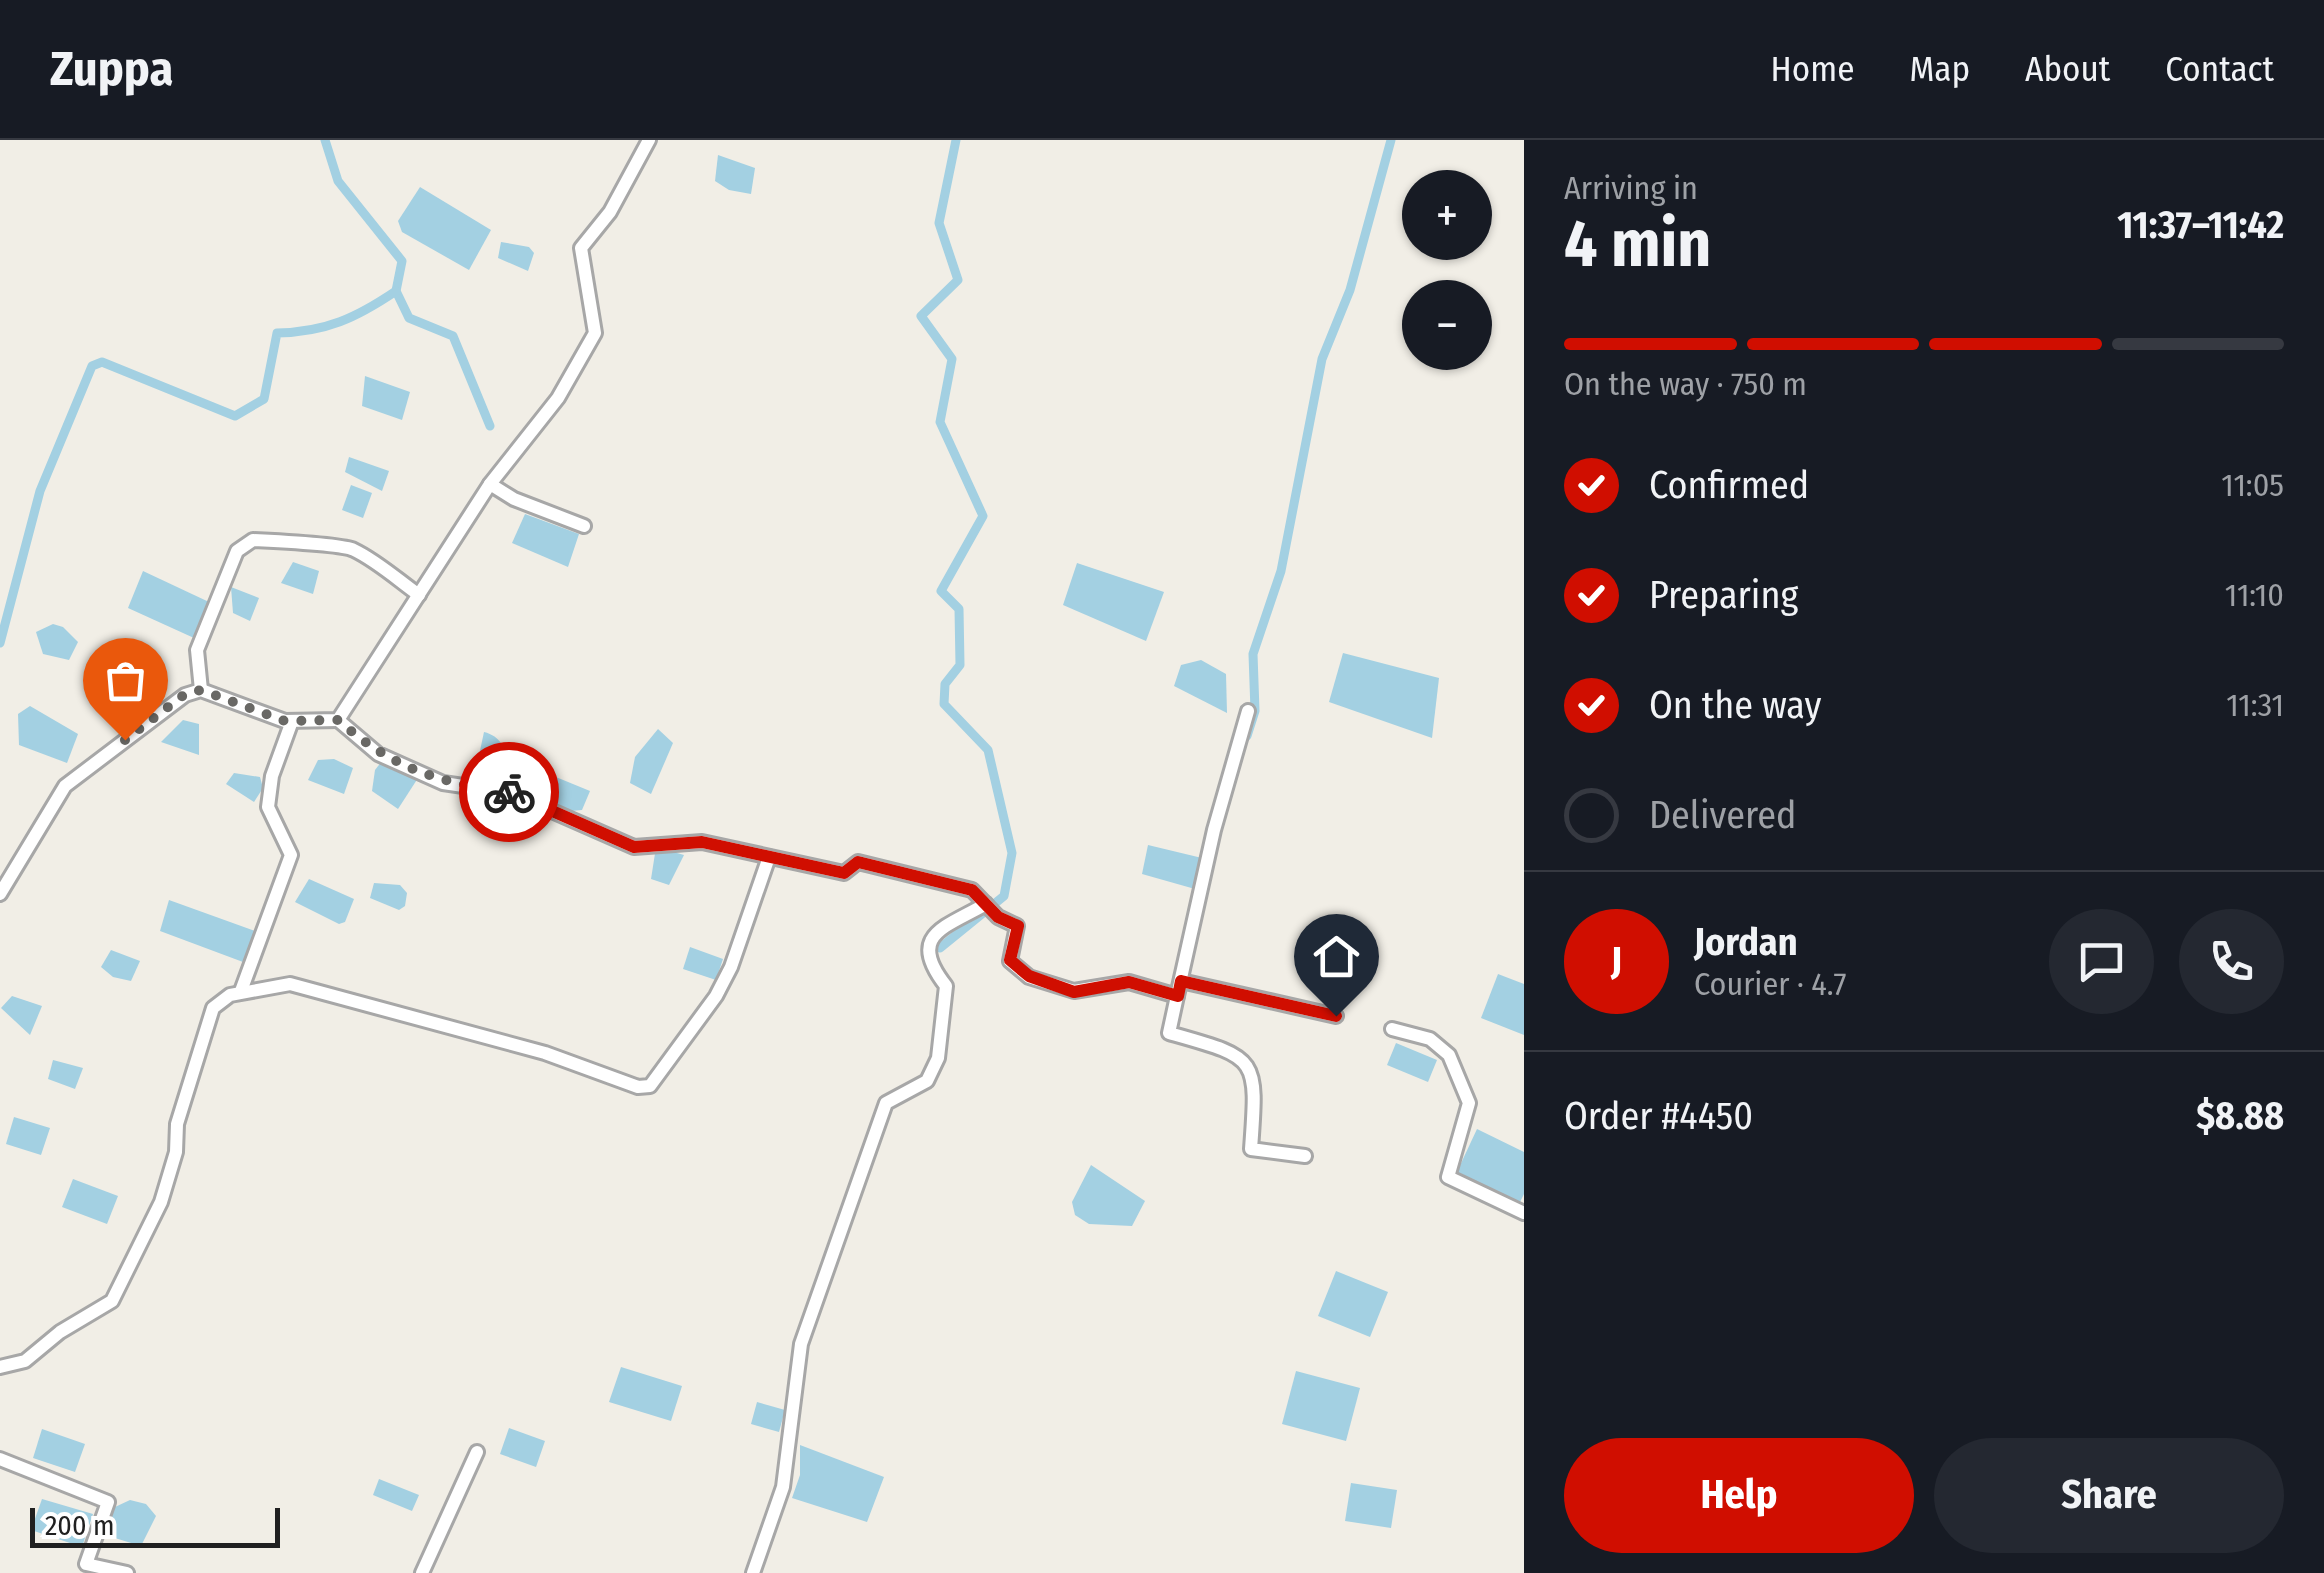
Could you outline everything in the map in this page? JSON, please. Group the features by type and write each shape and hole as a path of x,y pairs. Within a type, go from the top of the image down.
{"street":[{"path":"338,720 490,484 558,398 594,333 582,248 610,212 650,140"},
{"path":"490,484 514,500 584,526"},
{"path":"201,690 197,650 237,551 253,540 309,547 338,544 354,550 419,594"},
{"path":"0,894 65,786 185,694 201,690 292,721 338,720 378,754 443,783 511,793 634,847 702,842 844,873 858,862 972,890 998,917 1018,926 1010,960 1029,976 1074,992 1129,982 1178,996"},
{"path":"1248,711 1214,830 1169,1034 1234,1052 1250,1067 1256,1090 1251,1149 1305,1156"},
{"path":"241,991 290,854 268,807 272,776 292,721"},
{"path":"0,1367 24,1361 112,1301 161,1202 176,1152 177,1124 214,1008 241,991 290,984 557,1057 638,1086 650,1086 706,1010 731,967 769,857"},
{"path":"752,1573 783,1486 790,1441 788,1419 801,1344 886,1103 927,1081 938,1058 946,986 931,967 927,945 932,935 986,904"},
{"path":"1181,981 1336,1016"},
{"path":"1392,1029 1430,1039 1449,1055 1469,1102 1448,1177 1524,1213"},
{"path":"422,1573 476,1452"},
{"path":"0,1459 108,1502 86,1564 127,1573"}],"water":[{"path":"718,155 755,168 751,194 729,190 715,181"},
{"path":"420,187 491,230 469,270 402,232 398,221"},
{"path":"501,242 529,247 534,253 528,271 498,258"},
{"path":"365,376 410,392 402,420 362,406"},
{"path":"349,457 389,471 382,491 345,472"},
{"path":"351,485 372,493 363,518 342,510"},
{"path":"525,514 579,534 568,567 512,543"},
{"path":"293,562 319,571 313,594 281,583"},
{"path":"1077,563 1164,592 1146,641 1063,605"},
{"path":"143,571 209,602 194,638 128,608"},
{"path":"231,587 259,598 250,621 233,613"},
{"path":"53,624 63,627 78,642 69,660 43,654 36,632"},
{"path":"1343,653 1439,678 1432,738 1329,702"},
{"path":"1201,660 1226,674 1227,713 1174,686 1181,665"},
{"path":"30,706 78,734 67,763 19,745 18,714"},
{"path":"183,720 199,724 199,755 161,742"},
{"path":"658,729 673,743 651,794 630,783 635,757"},
{"path":"484,732 501,743 513,775 478,760"},
{"path":"334,759 353,768 344,794 308,780 318,760"},
{"path":"382,761 418,778 398,809 372,791 375,770"},
{"path":"234,773 260,777 263,788 254,802 226,784"},
{"path":"551,775 590,791 582,810 571,811 542,798"},
{"path":"1148,845 1202,858 1195,889 1142,874"},
{"path":"656,847 684,855 669,885 651,879"},
{"path":"309,879 354,899 345,922 339,924 295,902"},
{"path":"374,883 400,885 407,893 405,906 399,910 370,898"},
{"path":"169,900 255,931 243,962 160,931"},
{"path":"690,947 723,959 716,980 683,969"},
{"path":"111,950 140,961 131,981 113,977 101,967"},
{"path":"1498,974 1524,984 1524,1035 1481,1018"},
{"path":"12,996 42,1006 30,1035 1,1008"},
{"path":"1396,1043 1437,1060 1428,1082 1387,1065"},
{"path":"53,1060 83,1068 75,1089 48,1079"},
{"path":"14,1117 50,1128 41,1155 6,1144"},
{"path":"1477,1129 1524,1152 1524,1194 1519,1204 1456,1174"},
{"path":"1091,1165 1145,1201 1132,1226 1089,1224 1075,1215 1072,1202"},
{"path":"73,1179 118,1196 107,1224 62,1207"},
{"path":"1336,1271 1388,1292 1370,1337 1318,1316"},
{"path":"621,1367 682,1386 671,1421 609,1402"},
{"path":"1296,1371 1360,1388 1346,1441 1282,1424"},
{"path":"757,1402 785,1410 779,1432 751,1424"},
{"path":"509,1428 545,1441 536,1467 500,1454"},
{"path":"42,1429 85,1444 75,1472 33,1458"},
{"path":"800,1445 884,1477 867,1522 792,1498 800,1475"},
{"path":"379,1479 419,1495 412,1511 373,1495"},
{"path":"1351,1483 1397,1490 1391,1528 1345,1521"},
{"path":"42,1499 93,1514 82,1547 31,1530"},
{"path":"130,1500 146,1504 156,1516 141,1546 105,1535 115,1507"}],"waterway":[{"path":"325,140 338,181 402,261 396,291 409,318 453,336 490,426"},
{"path":"940,948 1004,896 1012,853 988,750 944,704 945,684 960,665 959,609 941,591 983,516 940,422 952,359 921,316 958,280 939,223 956,140"},
{"path":"1247,736 1255,711 1253,654 1281,571 1322,359 1350,290 1391,140"},
{"path":"0,643 40,491 92,366 102,362 235,416 264,399 277,333 340,322 396,291"}],"way so far":[{"path":"125,740 185,694 201,690 285,721 338,720 378,754 443,783 509,792"}],"route":[{"path":"509,792 634,847 702,842 844,873 858,862 972,890 984,898 998,917 1018,926 1010,960 1029,976 1055,987 1074,992 1129,982 1178,996 1181,981 1336,1016"}]}
